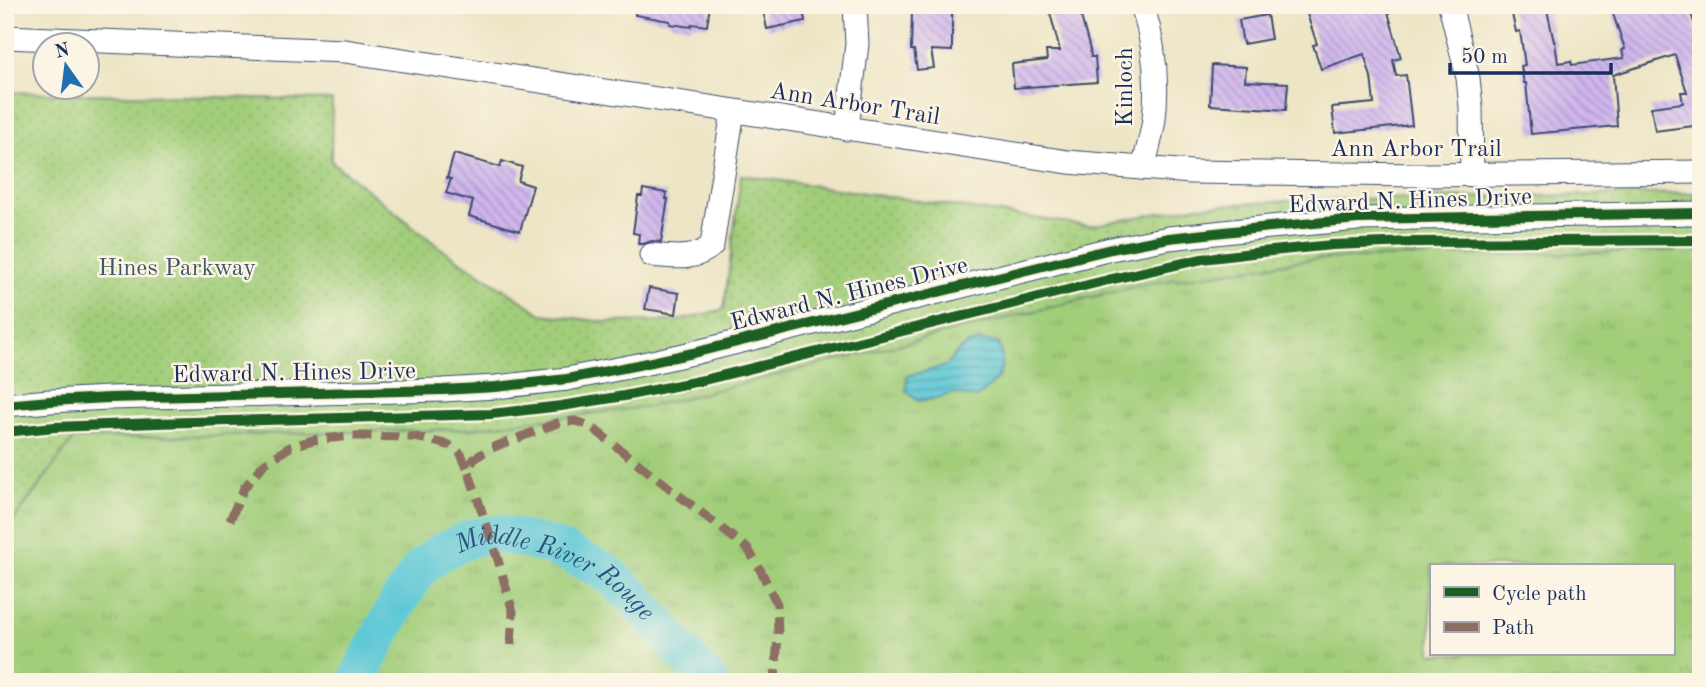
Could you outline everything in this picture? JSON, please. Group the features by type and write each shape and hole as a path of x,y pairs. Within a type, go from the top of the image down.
{"street":[{"path":"847,129 857,44 855,5"},
{"name":"Kinloch","path":"1142,5 1153,53 1155,94 1154,121 1143,167"},
{"path":"1450,5 1468,78 1472,175"},
{"name":"Ann Arbor Trail","path":"5,37 345,51 1069,162 1191,172 1472,175 1701,172"},
{"path":"651,255 677,258 705,251 712,245 733,111"},
{"name":"Edward N. Hines Drive","path":"5,405 109,398 443,390 567,379 693,353 1111,249 1169,238 1358,219 1701,213"}],"green space":[{"name":"Hines Parkway","path":"5,92 32,93 32,102 102,102 102,94 332,100 331,161 439,247 542,314 605,322 677,321 724,309 741,175 1089,226 1197,206 1308,200 1701,193 1701,250 1311,259 1140,285 651,406 464,429 73,439 5,532"},
{"path":"1701,250 1701,682 5,682 5,533 73,439 464,429 651,406 1140,285 1311,259"}],"water":[{"path":"979,341 998,343 1002,360 995,381 976,398 952,393 918,401 906,391 907,376 946,366 956,353 968,344"}],"building":[{"path":"636,5 710,5 707,26 670,24 670,21 635,15"},
{"path":"762,5 802,5 805,21 767,29"},
{"path":"1048,5 1078,5 1091,57 1095,57 1097,82 1014,88 1012,64 1047,60 1046,51 1060,51"},
{"path":"1304,5 1386,5 1401,58 1393,60 1396,76 1406,75 1412,125 1335,133 1332,107 1374,103 1371,77 1364,54 1321,69 1313,45 1317,44"},
{"path":"1510,5 1546,5 1558,63 1571,61 1572,65 1624,58 1622,50 1625,49 1610,5 1688,5 1701,43 1701,125 1655,131 1651,107 1683,103 1681,92 1687,92 1675,55 1613,75 1617,126 1531,134 1526,83 1521,66 1525,65 1520,31 1516,32"},
{"path":"912,12 952,12 952,51 931,50 934,68 917,70 914,50 911,50"},
{"path":"1267,15 1271,39 1243,44 1239,20"},
{"path":"1212,65 1246,67 1245,81 1288,83 1286,110 1210,105"},
{"path":"454,154 500,167 502,161 522,167 518,181 533,186 520,231 469,216 473,201 446,193"},
{"path":"643,189 667,193 661,242 638,244 639,234 633,233 638,196 642,196"},
{"path":"649,288 679,293 676,314 645,309"}],"waterway":[{"name":"Middle River Rouge","path":"357,682 399,601 420,569 439,553 474,537 499,534 548,545 606,572 634,597 709,682"}],"marked path":[{"path":"511,645 513,612 468,470 474,459 489,449 560,422 576,421 590,426 748,549 777,604 775,682"},
{"path":"230,520 244,488 264,464 290,447 313,440 352,436 415,437 449,445 461,454 468,470"}],"cycle path":[{"path":"5,405 109,398 443,390 567,379 693,353 1111,249 1169,238 1358,219 1701,213"},
{"path":"5,432 156,423 491,414 561,406 704,380 1202,259 1261,252 1332,245 1413,242 1701,240"}]}
